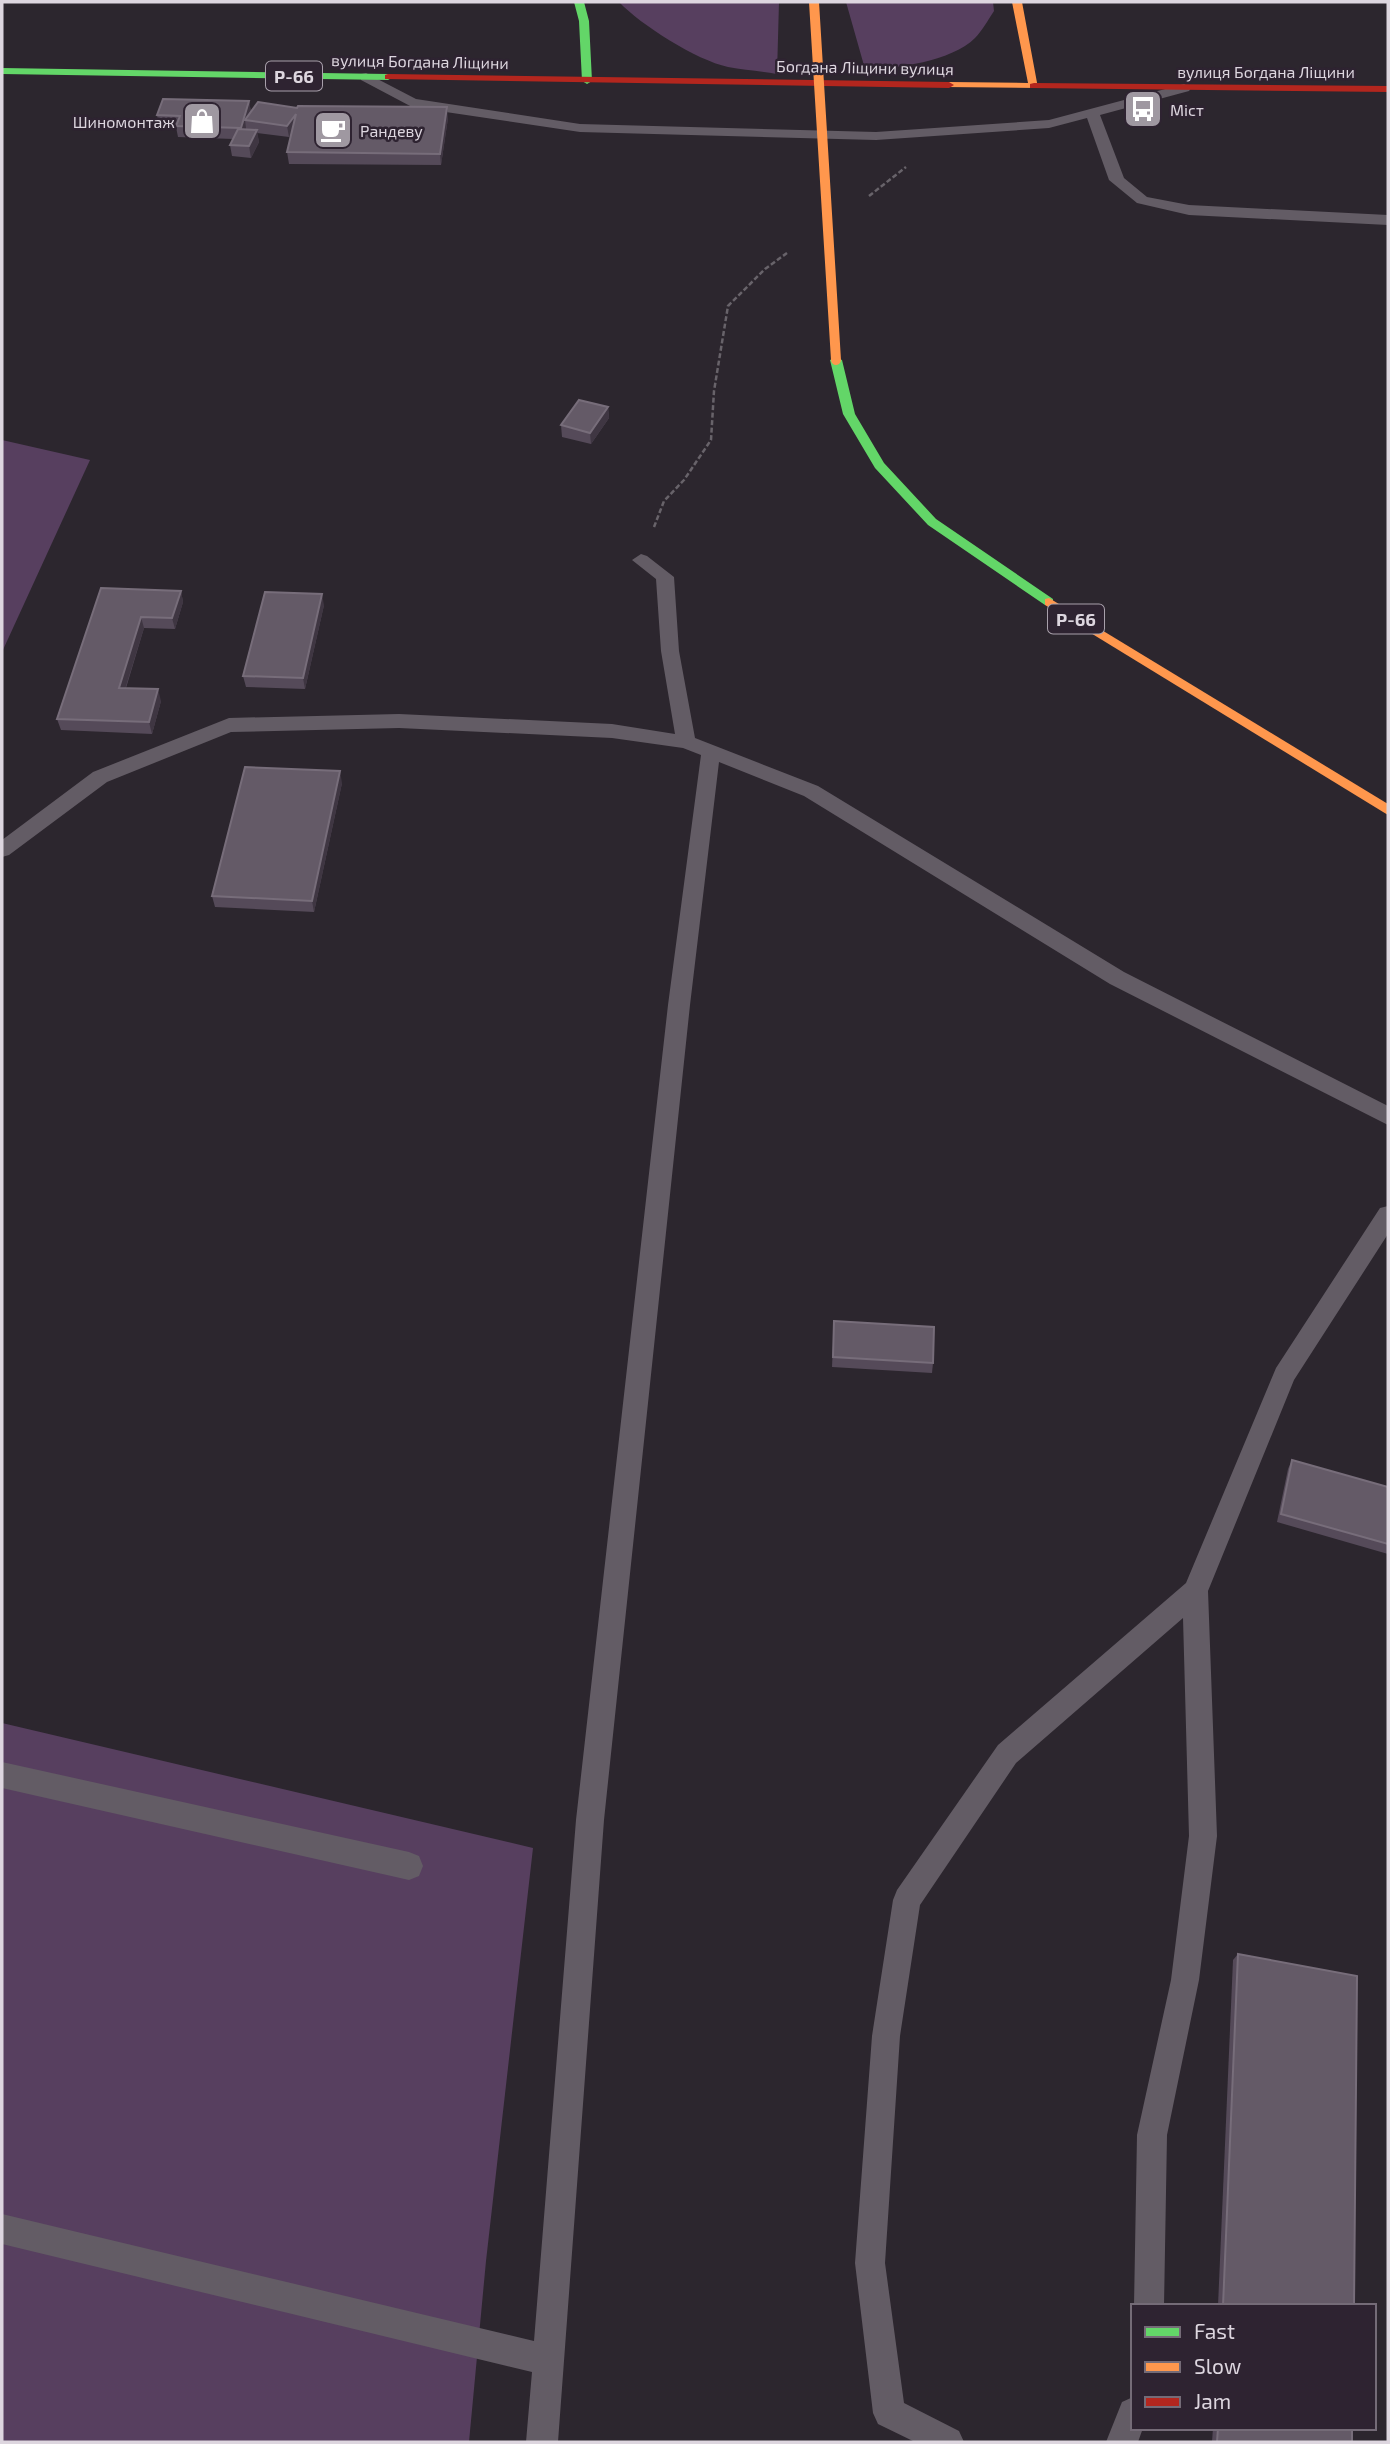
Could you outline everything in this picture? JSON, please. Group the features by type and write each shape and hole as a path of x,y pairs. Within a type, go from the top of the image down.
{"main road":[{"path":"579,2 584,21 587,81"},
{"name":"Р-66","path":"814,2 836,360 849,414 879,465 932,522 1028,589 1388,810"},
{"path":"1017,2 1034,86"},
{"name":"вулиця Богдана Ліщини","path":"2,71 587,81"},
{"name":"Богдана Ліщини вулиця","path":"587,81 1143,88"},
{"name":"вулиця Богдана Ліщини","path":"1143,88 1388,89"}],"lane":[{"path":"366,77 412,103 580,128 876,136 1049,124 1184,88"},
{"path":"1092,113 1116,180 1142,200 1189,210 1388,220"},
{"path":"641,560 665,577 670,651 686,742"},
{"path":"2,850 100,777 229,725 399,721 612,731 686,742 811,791 1117,978 1388,1116"},
{"path":"542,2442 592,1806 677,1019 711,751"},
{"path":"1149,2304 1152,2135 1185,1980 1203,1836 1195,1591 1284,1375 1388,1215"},
{"path":"948,2442 889,2413 870,2263 886,2036 907,1900 1007,1754 1195,1591"},
{"path":"2,1775 409,1866"},
{"path":"2,2229 548,2360"},
{"path":"1122,2442 1131,2418"}],"path":[{"path":"863,200 905,171 918,133"},
{"path":"641,560 664,502 684,480 711,440 714,391 728,306 765,269 793,249"}],"shaded area":[{"path":"619,2 779,2 777,74 728,67 701,57 655,31"},
{"path":"846,2 993,2 994,11 975,38 952,53 907,65 865,69"},
{"path":"2,440 90,460 2,652"},
{"path":"2,1723 533,1848 486,2261 469,2442 2,2442"}],"building":[{"path":"163,99 249,101 241,128 176,126 180,116 157,115"},
{"path":"258,102 297,108 447,107 440,154 287,152 296,114 287,126 245,120"},
{"path":"238,129 257,130 249,146 230,145"},
{"path":"579,400 608,407 590,433 561,425"},
{"path":"101,588 181,591 172,618 141,617 119,688 158,689 149,722 57,719"},
{"path":"265,592 322,594 303,678 243,676"},
{"path":"245,767 340,771 312,901 212,896"},
{"path":"834,1321 934,1327 933,1363 833,1357"},
{"path":"1292,1460 1388,1487 1388,1544 1281,1514"},
{"path":"1238,1954 1357,1976 1354,2304 1223,2304"},
{"path":"1218,2430 1352,2430 1352,2442 1217,2442"}],"traffic: fast":[{"path":"579,2 584,21 587,81"},
{"path":"2,71 388,77"},
{"path":"836,360 849,414 879,465 932,522 1049,602"}],"traffic: slow":[{"path":"814,2 836,360"},
{"path":"949,85 1034,86 1017,2"},
{"path":"1049,602 1388,810"}],"traffic: jam":[{"path":"388,77 949,85"},
{"path":"1034,86 1388,89"}],"place":[{"name":"Міст","path":"1143,109"},
{"name":"Шиномонтаж","path":"202,121"},
{"name":"Рандеву","path":"333,130"}]}
